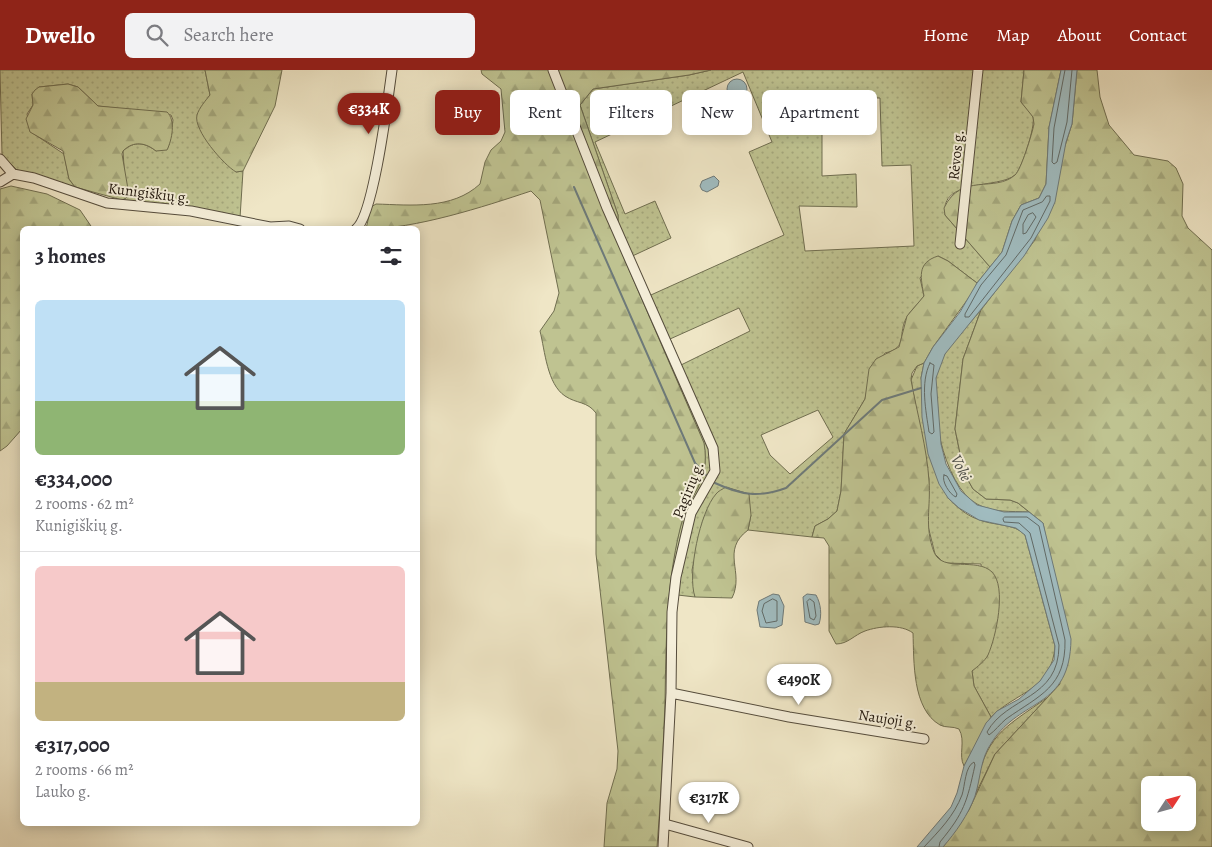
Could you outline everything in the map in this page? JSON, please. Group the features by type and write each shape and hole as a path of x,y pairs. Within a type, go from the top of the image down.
{"street":[{"path":"360,226 369,203 392,70"},
{"name":"Pagirių g.","path":"553,70 568,113 608,208 713,448 715,460 714,471 691,513 676,576 672,612 671,693 663,847"},
{"name":"Rėvos g.","path":"960,244 978,70"},
{"path":"0,159 13,174 0,182"},
{"name":"Kunigiškių g.","path":"13,174 34,178 107,203 191,211 265,226"},
{"name":"Naujoji g.","path":"671,693 789,717 924,738"},
{"path":"665,824 748,847"}],"green space":[{"path":"0,70 205,70 210,95 197,115 236,172 243,171 240,218 185,207 122,200 126,198 123,151 136,144 148,146 156,151 169,145 173,120 171,115 98,106 78,87 68,84 39,87 32,94 33,105 27,114 31,132 64,154 69,179 75,187 17,170 2,155"},
{"path":"205,70 282,70 275,106 243,171 236,172 224,162 204,138 200,129 197,115 210,95"},
{"path":"481,70 711,70 593,89 590,90 580,105 618,215 618,244 704,443 705,457 702,479 688,506 680,529 669,594 663,757 657,847 604,847 607,803 617,769 618,751 596,554 596,413 589,406 565,396 554,384 550,375 540,331 554,311 559,293 540,200 531,191 471,210 427,221 399,226 367,226 371,207 376,204 417,205 444,202 469,192 480,184 485,162 491,150 501,141 505,132 501,89 482,74"},
{"path":"711,70 1024,70 1021,102 1032,115 1033,122 1030,138 1018,172 1007,179 960,190 951,195 946,203 945,215 990,267 977,283 948,261 938,256 920,278 924,296 911,311 904,323 900,344 892,351 885,353 868,385 865,399 844,434 841,491 837,511 828,519 815,526 812,537 748,530 751,515 704,517 692,570 695,597 669,594 680,528 688,506 702,478 705,457 704,444 642,299 784,235 749,152 772,142 769,135 822,135 822,176 856,174 857,207 799,206 805,251 914,246 911,165 882,166 880,98 877,98 877,90 762,90 762,118 743,72 705,90 682,90 682,101 672,106 672,90 593,89","holes":["739,308 750,331 681,365 670,339","818,410 833,437 790,474 770,455 761,435"]},
{"path":"1024,70 1061,70 1049,128 1046,184 1039,198 1021,205 1012,221 1002,252 990,267 945,215 944,208 951,197 959,190 969,186 998,183 1007,180 1017,172 1034,124 1033,117 1021,102"},
{"path":"1077,70 1097,70 1100,97 1109,125 1134,155 1168,161 1176,168 1183,184 1182,216 1188,228 1212,250 1212,847 943,847 969,810 995,754 1060,684 1051,564 1043,523 1018,503 1010,500 986,499 973,489 964,473 955,429 963,359 981,310 1035,240 1072,124"},
{"path":"68,84 78,87 98,106 167,112 172,120 172,130 167,150 156,151 148,146 136,144 123,151 129,195 122,200 75,187 69,179 63,151 30,132 26,119 33,105 32,94 35,90 39,87"},
{"path":"590,93 590,134 580,105"},
{"path":"590,135 610,135 595,142 625,214 655,201 671,238 626,259 618,244 618,215"},
{"path":"11,186 47,194 80,210 91,226 20,226 20,431 0,451 0,189"},
{"path":"938,256 948,261 977,283 973,292 933,347 924,363 917,366 912,373 911,380 928,469 929,534 934,552 938,558 952,564 986,568 992,572 999,589 999,612 991,647 983,662 972,671 974,686 991,717 964,766 962,762 962,738 959,729 942,726 931,718 919,696 916,684 913,633 896,627 877,628 861,633 844,643 836,644 829,631 829,546 824,538 812,537 815,526 828,519 837,511 841,491 844,434 865,399 869,369 876,359 899,347 907,316 924,296 921,277 923,267 931,259"},
{"path":"981,310 963,359 955,429 964,473 973,489 986,499 1010,500 1018,503 1029,512 996,510 977,504 965,494 955,479 940,440 935,398 939,365 953,343"},
{"path":"924,363 921,378 948,498 973,517 1015,528 1025,535 1055,646 1052,661 1040,681 991,717 974,686 972,671 987,657 981,564 944,563 935,554 927,522 929,479 911,380 917,366"},
{"path":"726,487 749,494 751,515 748,530 740,538 734,554 735,588 732,598 695,597 693,587 694,559 700,528 710,503 717,493"},
{"path":"1048,697 995,754 975,795 979,775 990,746 1008,726"}],"water":[{"path":"1061,70 1077,70 1072,124 1066,142 1055,202 1048,218 1024,256 945,354 936,378 941,444 946,464 961,491 977,505 1004,512 1029,512 1043,523 1071,639 1069,662 1062,679 1053,691 1016,717 992,742 983,762 975,796 969,810 948,841 943,847 917,847 951,807 964,766 986,723 997,711 1019,699 1040,681 1054,660 1055,646 1025,535 1016,528 979,520 959,508 948,498 939,484 928,454 922,417 921,378 924,363 933,347 960,312 977,283 1002,252 1012,221 1021,205 1039,198 1046,184 1049,127"},
{"path":"737,79 746,85 747,90 727,89 730,82"},
{"path":"714,176 719,181 718,186 707,192 702,190 700,186 702,181"},
{"path":"773,594 779,595 784,606 782,625 775,628 760,627 757,610 759,601"},
{"path":"807,594 816,595 818,598 821,617 819,624 815,625 805,622 803,597"}],"waterway":[{"path":"574,187 695,463 706,475"},
{"path":"715,483 750,494 767,493 786,488 882,400 921,388"}],"water label":[{"name":"Vokė","path":"961,468"}]}
